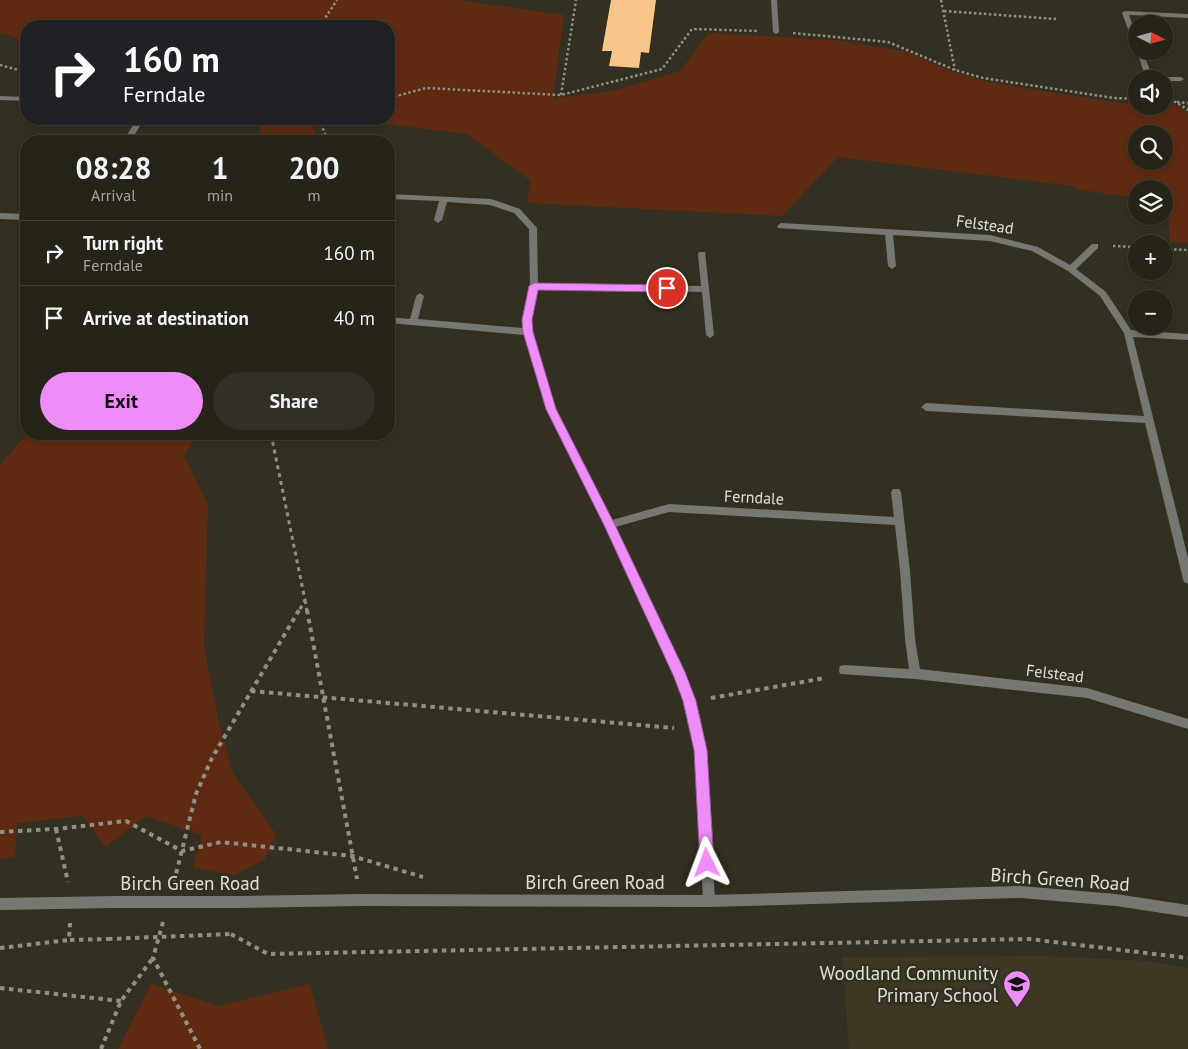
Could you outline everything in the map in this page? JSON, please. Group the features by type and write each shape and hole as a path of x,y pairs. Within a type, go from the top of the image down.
{"street":[{"path":"774,0 776,32"},
{"path":"1128,21 1125,13 1167,15"},
{"path":"1173,15 1188,16"},
{"path":"1173,79 1181,79"},
{"path":"0,98 20,99"},
{"path":"395,196 491,202 517,210 533,228 534,286 527,320 528,332 551,409 609,525 680,676 698,730 709,901"},
{"path":"438,220 444,200"},
{"path":"0,216 20,217"},
{"name":"Felstead","path":"781,226 990,238 1035,250 1071,269 1103,294 1128,333"},
{"path":"889,232 892,266"},
{"path":"1071,269 1095,246"},
{"path":"702,254 710,335"},
{"path":"534,286 706,289"},
{"path":"413,322 420,296"},
{"path":"395,320 528,332"},
{"name":"Felstead","path":"1128,335 1188,579"},
{"path":"1158,335 1188,337"},
{"path":"926,407 1149,420"},
{"path":"896,492 915,674"},
{"name":"Ferndale","path":"609,525 669,508 899,520"},
{"name":"Felstead","path":"844,670 915,674 1087,693 1188,724"},
{"name":"Birch Green Road","path":"0,904 361,900 709,901 1021,892 1116,900 1188,911"}],"path":[{"path":"324,20 337,0"},
{"path":"561,95 576,0"},
{"path":"941,0 955,70"},
{"path":"944,11 1056,19"},
{"path":"395,96 426,88 561,95 662,68 692,29 776,32 888,42 955,70 992,79 1128,99"},
{"path":"0,65 20,70"},
{"path":"1173,102 1188,103"},
{"path":"1176,102 1188,110"},
{"path":"1173,249 1188,250"},
{"path":"271,440 305,600 361,900"},
{"path":"173,887 196,794 212,758 305,600"},
{"path":"689,701 823,679 844,670"},
{"path":"251,691 698,730"},
{"path":"0,832 56,829 126,821 182,851 221,842 352,856 425,878"},
{"path":"101,1049 122,1001 154,958 166,913"},
{"path":"108,939 231,934 268,954 1029,939 1188,958"},
{"path":"0,948 68,940"},
{"path":"154,958 200,1049"},
{"path":"0,988 122,1001"}],"shaded area":[{"path":"0,0 459,0 564,15 553,98 613,91 680,71 709,33 836,40 907,52 948,70 988,82 1118,103 1128,102 1128,115 1173,115 1173,103 1188,113 1188,243 1173,242 1173,235 1170,235 1169,225 1173,225 1173,180 1128,180 1128,197 1075,189 1072,186 838,157 782,216 527,203 531,181 467,134 393,125 395,125 395,20 20,20 20,41 4,33 0,34"},
{"path":"259,125 312,125 317,135 258,135 261,129"},
{"path":"22,440 194,440 184,456 208,505 204,647 219,723 232,772 276,834 265,859 235,875 193,868 202,835 146,816 106,847 83,816 17,823 15,857 0,859 0,465"},
{"name":"Woodland Community Primary School","path":"1044,956 1147,961 1188,968 1188,1049 849,1049 842,957"},
{"path":"151,984 218,1006 310,984 328,1049 118,1049"}],"building":[{"path":"611,0 656,0 649,53 641,52 639,68 609,66 612,51 602,51"}],"place":[{"name":"Woodland Community Primary School","path":"1017,1008"}],"route":[{"path":"667,288 534,286 527,320 528,332 551,409 609,525 680,676 689,701 698,730 701,750 707,863"}]}
